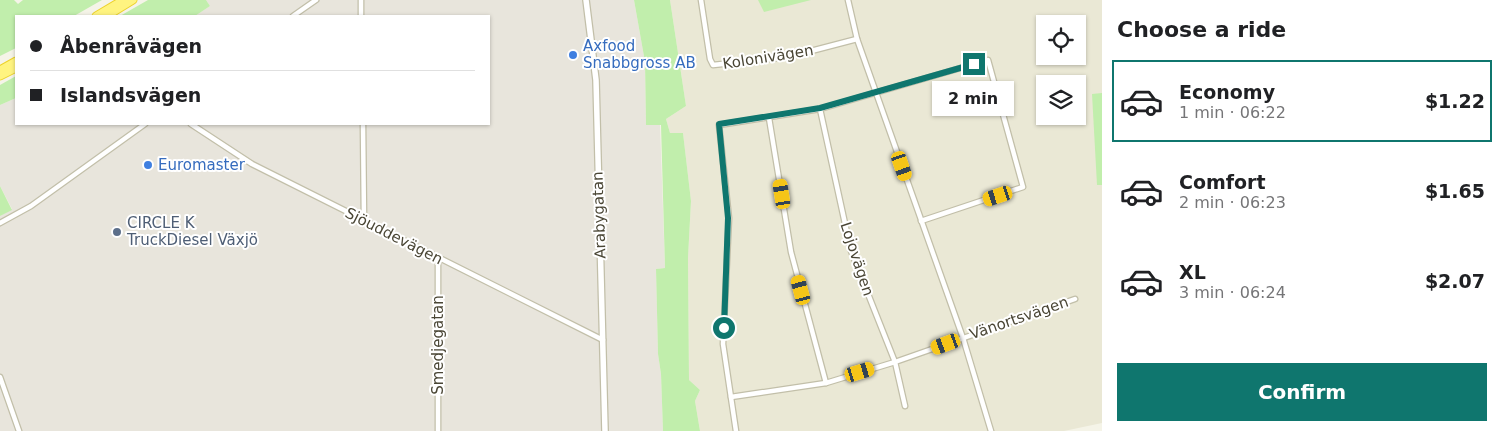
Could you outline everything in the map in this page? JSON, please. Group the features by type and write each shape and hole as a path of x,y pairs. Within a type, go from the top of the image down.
{"highway":[{"path":"98,15 123,0"},
{"path":"109,15 133,0"},
{"path":"0,70 15,62"},
{"path":"0,76 15,68"}],"street":[{"path":"294,15 316,0"},
{"path":"361,0 361,15"},
{"name":"Arabygatan","path":"586,0 596,80 605,431"},
{"name":"Kolonivägen","path":"701,0 713,65 788,57 857,39"},
{"path":"848,0 857,39 963,338 991,431"},
{"path":"736,431 723,344 728,218 719,124 769,118 820,108 988,60 1023,187 921,221"},
{"name":"Lojovägen","path":"820,108 851,251 895,362 905,406"},
{"path":"769,118 791,252 826,383"},
{"path":"0,223 31,206 144,125"},
{"name":"Sjöuddevägen","path":"193,125 252,164 603,340"},
{"path":"363,125 364,221"},
{"name":"Smedjegatan","path":"438,258 438,431"},
{"name":"Vänortsvägen","path":"731,397 826,383 895,362 1075,299"},
{"path":"0,377 19,431"}],"shaded area":[{"path":"206,0 634,0 645,62 646,125 660,125 665,268 656,269 658,354 661,374 663,431 0,431 0,216 12,209 0,186 0,105 15,98 15,125 490,125 490,15 196,15 210,6"},
{"path":"670,0 1102,0 1102,423 1064,431 700,431 695,401 700,390 689,380 688,258 691,201 683,133 670,133 666,119 686,106"}],"green space":[{"path":"0,0 14,0 18,4 23,0 102,0 76,15 15,15 15,48 0,56"},
{"path":"148,0 206,0 210,6 196,15 122,15"},
{"path":"634,0 670,0 686,106 666,119 670,133 683,133 691,201 688,258 689,380 700,390 695,401 700,431 663,431 661,374 658,354 656,269 665,268 661,125 646,125 645,62"},
{"path":"758,0 811,0 764,12"},
{"path":"15,77 15,98 0,105 0,85"},
{"path":"1102,93 1102,185 1097,185 1092,94"},
{"path":"0,186 12,210 0,216"}],"place":[{"name":"Axfood Snabbgross AB","path":"573,55"},
{"name":"Euromaster","path":"148,165"},
{"name":"CIRCLE K TruckDiesel Växjö","path":"117,232"}],"route":[{"path":"724,328 728,218 719,124 769,118 820,108 974,64"}]}
